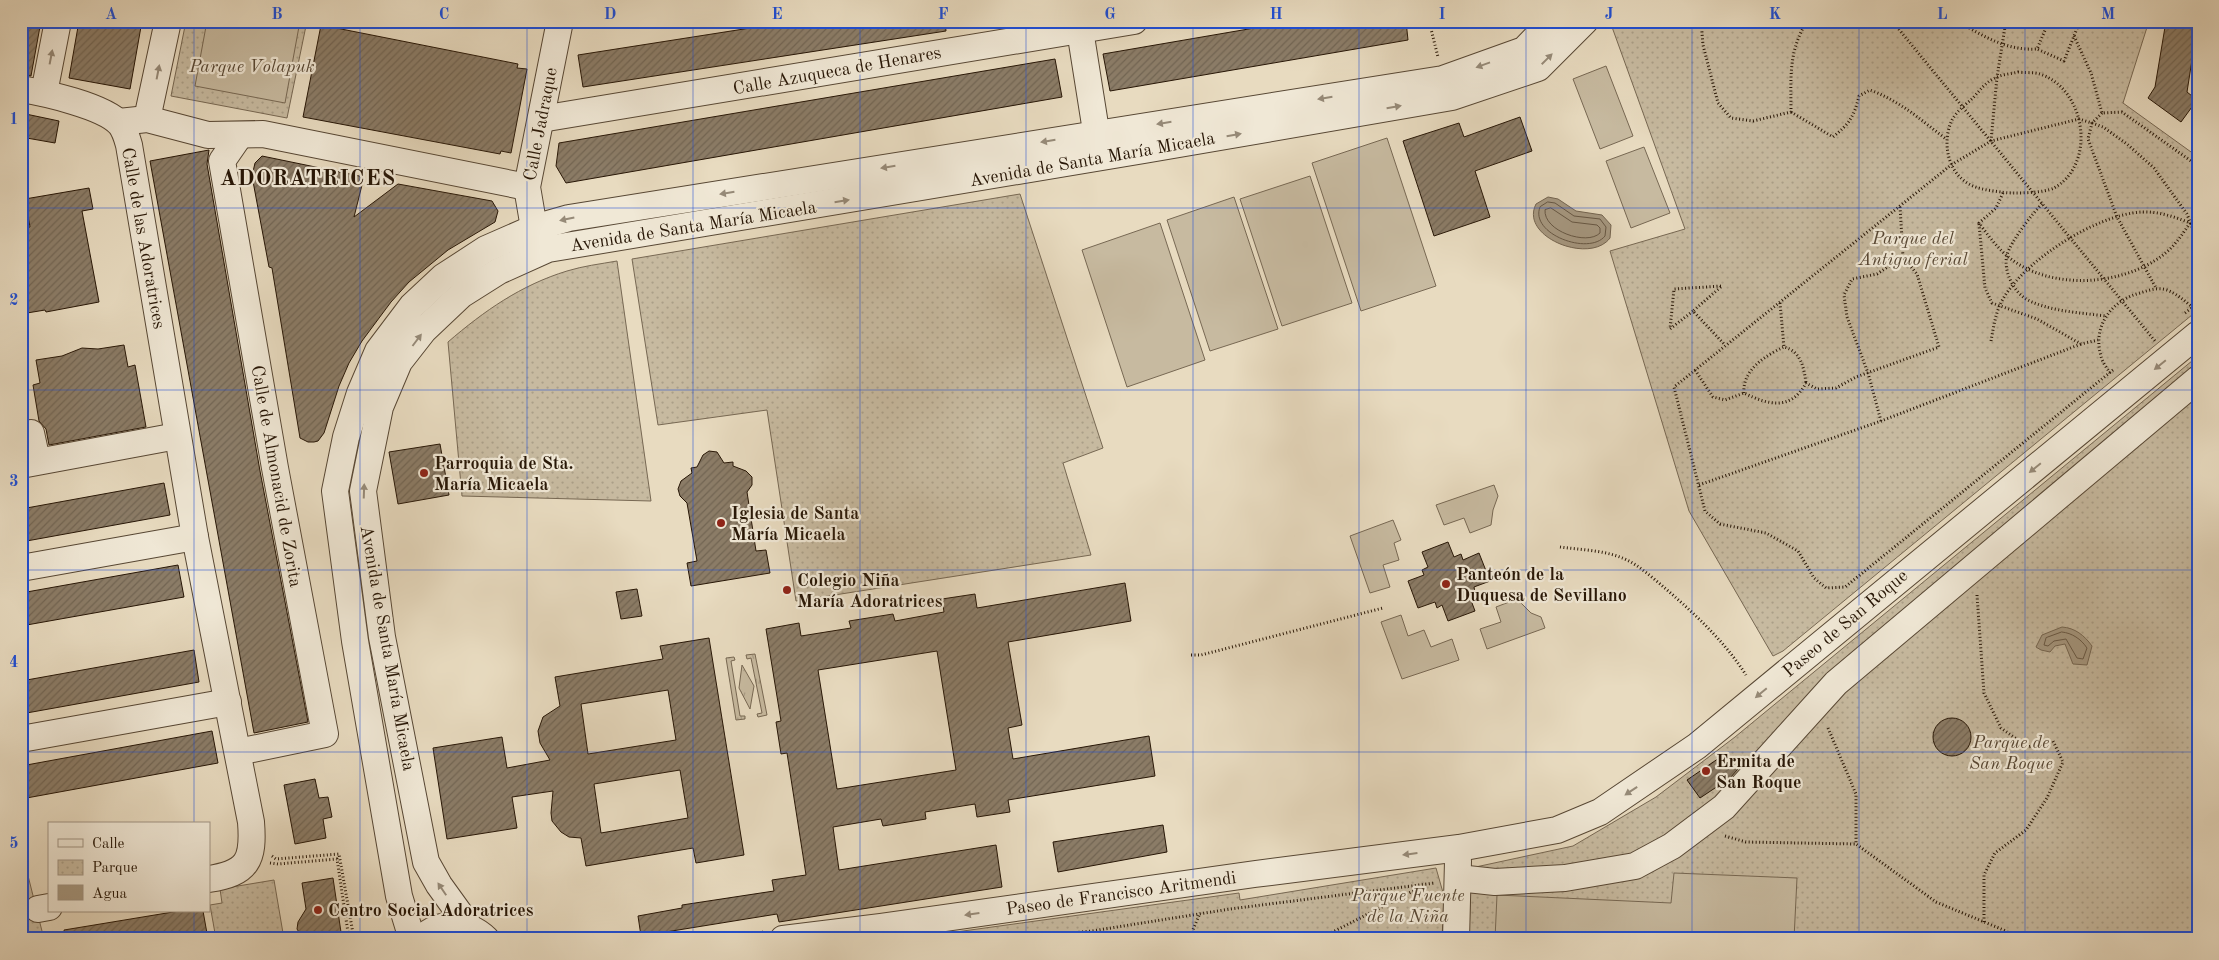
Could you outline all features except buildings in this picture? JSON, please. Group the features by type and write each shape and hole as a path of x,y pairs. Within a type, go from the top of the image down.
{"street":[{"path":"58,21 32,91 92,108 118,122 147,119 208,135 263,134 527,187"},
{"path":"147,119 168,21"},
{"name":"Calle Jadraque","path":"534,228 527,187 560,21"},
{"name":"Calle Azuqueca de Henares","path":"541,119 1081,26 1134,21"},
{"name":"Avenida de Santa María Micaela","path":"478,933 439,885 426,862 382,637 363,491 380,407 399,362 424,330 461,295 499,271 548,249 1443,79 1524,50 1552,21"},
{"name":"Avenida de Santa María Micaela","path":"412,939 400,896 355,640 335,491 346,437 360,393 378,351 412,306 443,278 486,249 534,228 569,218 1452,97 1538,68 1585,21"},
{"path":"1081,26 1098,146"},
{"name":"Calle de las Adoratrices","path":"118,122 126,134 129,145 195,537 251,822 260,855"},
{"name":"Calle de Almonacid de Zorita","path":"238,752 325,734 275,468 222,161 240,135"},
{"name":"Paseo de San Roque","path":"1459,848 1557,830 1600,812 1697,746 2198,334"},
{"path":"1458,878 1495,882 1565,878 1635,866 1672,846 1724,807 1836,683 2198,379"},
{"path":"21,435 31,433 29,463 177,436"},
{"path":"21,568 195,537"},
{"path":"21,740 228,702"},
{"path":"1456,939 1459,848"},
{"name":"Paseo de Francisco Aritmendi","path":"784,939 1459,848"},
{"path":"210,879 232,873 260,855"},
{"path":"421,939 433,930 446,926 458,925 478,933"}],"path":[{"path":"1429,21 1443,79"},
{"path":"1701,21 1703,45 1718,103 1731,118 1753,121 1791,112 1833,137 1847,126 1855,112 1859,96 1870,90 1888,96 1903,105 1946,139"},
{"path":"1791,112 1791,60 1801,31 1807,21"},
{"path":"1892,21 2122,300"},
{"path":"1957,21 2003,45 2020,50 2037,49 2064,61 2080,21"},
{"path":"1990,141 1997,77 2006,21"},
{"path":"2037,49 2049,21"},
{"path":"2074,36 2091,73 2102,112"},
{"path":"2018,72 2040,74 2061,86 2072,99 2081,129 2080,152 2075,165 2066,178 2053,189 2032,191 2018,195 1970,186 1957,174 1951,165 1946,139 1952,119 1984,86 1997,77 2018,72"},
{"path":"2156,288 2117,218 2088,139 2092,123 2102,112 2122,112 2198,166"},
{"path":"2117,367 1845,587 1826,588 1814,578 1798,551 1766,533 1720,524 1705,511 1674,386 1951,165 1990,141 2079,119 2103,127 2127,144 2154,168 2187,214 2198,252"},
{"path":"1979,223 1996,208 2003,193"},
{"path":"2042,204 2020,232 2007,255 2008,275 2013,284 2025,298 2042,304 2069,311 2106,316"},
{"path":"1806,383 1817,388 1836,388 1868,373 1939,347 1917,274 1904,257 1900,206"},
{"path":"1991,341 1999,307 2013,284 2048,252 2082,230 2142,212 2166,215 2198,226"},
{"path":"1979,223 2007,255 2038,273 2068,280 2122,276 2144,266 2163,255 2179,239 2190,223"},
{"path":"1979,223 1985,288 1992,303 2037,319 2081,344"},
{"path":"1880,421 1868,373 1847,317 1844,296 1852,279 1877,274 1904,257"},
{"path":"1722,286 1700,305 1693,311 1670,329 1674,289 1722,286"},
{"path":"2110,373 2101,358 2098,340 2099,330 2106,316 2122,300 2156,288 2166,290 2180,297 2192,307"},
{"path":"1780,302 1784,347"},
{"path":"1693,311 1725,345"},
{"path":"2146,345 2152,339"},
{"path":"1700,485 1880,421 2081,344 2098,340"},
{"path":"1695,370 1713,397 1725,400 1744,393 1771,403 1786,403 1801,392 1806,383 1803,366 1798,356 1790,348 1784,347 1765,357 1746,378 1743,387 1744,393"},
{"path":"1560,547 1600,552 1627,560 1649,574 1696,615 1735,657 1759,695"},
{"path":"1975,566 1984,693 2001,728 2028,747 2053,741 2063,762 2047,798 2026,830 1995,853 1984,875 1984,923"},
{"path":"1192,655 1200,655 1383,608"},
{"path":"1822,699 1828,730 1856,794 1856,844"},
{"path":"1696,827 1746,842 1856,844 1936,902 2006,931 2016,939"},
{"path":"260,855 276,859 339,854 354,939"},
{"path":"260,855 278,864 337,859 349,939"},
{"path":"1009,939 1092,931 1200,913 1424,886 1458,878"},
{"path":"1319,939 1424,886"},
{"path":"1189,939 1200,913"}],"green space":[{"name":"Parque Volapuk","path":"186,21 307,21 287,118 171,96"},
{"name":"Parque Volapuk","path":"207,21 300,21 285,103 195,86"},
{"name":"Parque del Antiguo ferial","path":"1616,21 2149,21 2123,103 2198,157 2198,310 1783,651 1773,656 1689,511 1610,251 1685,229 1612,27"},
{"path":"1606,66 1633,136 1600,149 1573,79"},
{"path":"1387,138 1436,286 1361,311 1312,163"},
{"path":"1644,147 1670,213 1631,228 1606,161"},
{"path":"1310,176 1352,303 1282,326 1240,199"},
{"path":"1020,194 1103,448 1063,463 1091,555 796,601 767,410 658,425 632,259"},
{"path":"1234,197 1278,329 1210,351 1167,220"},
{"path":"1160,223 1205,360 1127,387 1082,250"},
{"path":"617,261 651,501 462,496 448,342 475,320 519,291 573,269"},
{"name":"Parque de San Roque","path":"2198,356 2198,939 1469,939 1471,868 1573,846 1656,797 1735,737"},
{"path":"1494,485 1498,496 1493,510 1491,525 1470,533 1464,518 1444,525 1436,505"},
{"path":"1393,520 1401,540 1394,543 1399,560 1383,565 1390,587 1370,593 1350,536"},
{"path":"1517,599 1531,613 1541,617 1545,628 1487,649 1480,629 1501,622 1496,607"},
{"path":"1401,615 1408,636 1424,630 1431,647 1452,639 1459,660 1402,679 1381,622"},
{"path":"755,654 767,715 758,717 757,714 762,713 751,658 747,659 746,655"},
{"path":"734,657 735,660 731,661 740,716 745,716 745,719 736,720 726,658"},
{"path":"742,665 754,686 750,709 739,688"},
{"path":"21,848 44,939 21,939"},
{"name":"Parque Fuente de la Niña","path":"1436,868 1444,896 1442,939 905,939 1239,893 1240,900"},
{"path":"1674,873 1797,878 1794,939 1495,939 1497,895 1671,903"},
{"path":"274,880 284,939 216,939 210,905 222,903 220,889"}],"water":[{"path":"1548,197 1558,199 1576,211 1602,215 1611,225 1610,238 1600,246 1588,249 1573,248 1547,236 1538,227 1533,216 1536,204"},
{"path":"2062,627 2079,633 2092,646 2087,665 2073,664 2065,644 2055,646 2050,652 2036,647 2042,635"}],"place":[{"name":"Parroquia de Sta. María Micaela","path":"424,473"},
{"name":"Iglesia de Santa María Micaela","path":"721,523"},
{"name":"Panteón de la Duquesa de Sevillano","path":"1446,584"},
{"name":"Colegio Niña María Adoratrices","path":"787,590"},
{"name":"Ermita de San Roque","path":"1706,771"},
{"name":"Centro Social Adoratrices","path":"318,910"}],"district":[{"name":"ADORATRICES","path":"308,177"}]}
